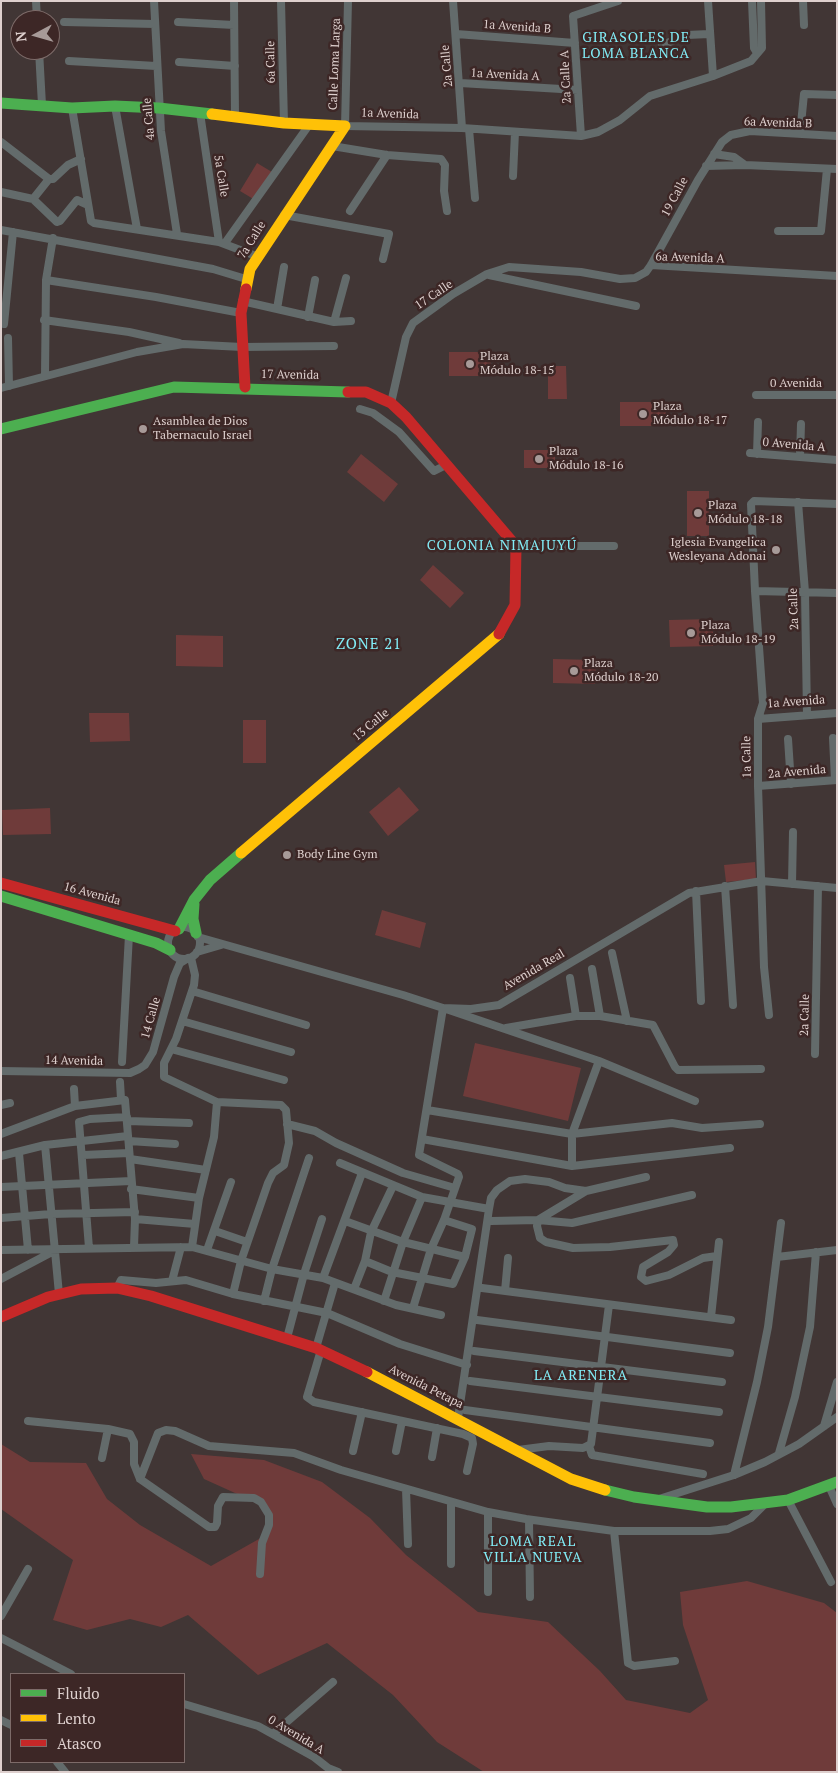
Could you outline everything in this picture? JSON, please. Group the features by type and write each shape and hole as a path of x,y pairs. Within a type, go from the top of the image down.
{"street":[{"name":"4a Calle","path":"154,1 160,131 177,234"},
{"path":"234,1 235,116"},
{"name":"6a Calle","path":"281,1 284,123"},
{"name":"Calle Loma Larga","path":"345,126 348,1"},
{"name":"2a Calle","path":"453,1 460,83 474,198"},
{"name":"2a Calle A","path":"581,136 573,16 618,1"},
{"path":"708,1 713,76"},
{"path":"752,1 754,48 757,52 762,48 761,1"},
{"path":"803,1 804,26"},
{"path":"64,22 155,24"},
{"path":"178,22 234,25"},
{"name":"1a Avenida B","path":"456,34 576,43"},
{"path":"662,45 687,35 709,34"},
{"name":"1a Avenida","path":"1,102 72,108 115,106 159,108 309,125 407,129 466,128 581,136 598,132 620,120 650,96 747,63 757,52"},
{"path":"40,60 42,105"},
{"path":"69,62 156,66"},
{"path":"179,62 235,66"},
{"name":"1a Avenida A","path":"460,83 578,90"},
{"path":"800,134 804,93 837,94"},
{"path":"115,106 137,229"},
{"path":"72,108 91,221 222,243 256,256"},
{"name":"5a Calle","path":"200,113 222,243"},
{"path":"222,243 309,125"},
{"name":"7a Calle","path":"245,388 241,313 246,280 256,256 345,126"},
{"name":"6a Avenida B","path":"722,142 731,135 750,131 837,136"},
{"path":"513,176 515,132"},
{"path":"1,142 49,179"},
{"name":"19 Calle","path":"652,265 706,166 722,142"},
{"path":"332,146 387,155 441,159 445,165 444,191 447,211"},
{"path":"714,154 734,157 745,165"},
{"path":"350,211 387,155"},
{"path":"33,199 49,179 52,179 68,165 80,159"},
{"path":"706,166 745,165 837,170"},
{"path":"778,230 821,231 826,169"},
{"path":"1,192 33,199 57,222 78,200 88,205"},
{"path":"284,215 390,234 383,259"},
{"path":"1,230 53,238 213,269 246,280"},
{"path":"4,324 14,232"},
{"path":"45,376 44,320 46,280 53,238"},
{"name":"6a Avenida A","path":"487,274 509,267 581,272 620,279 635,278 646,272 652,265 837,276"},
{"path":"277,309 284,267"},
{"path":"487,274 636,306"},
{"name":"17 Calle","path":"391,402 406,337 413,323 426,312 487,274"},
{"path":"334,322 346,278"},
{"path":"46,280 156,297 241,313"},
{"path":"308,317 315,280"},
{"path":"242,301 334,322 350,321"},
{"path":"44,320 129,332 183,344 242,347 334,346"},
{"path":"8,338 5,387 137,352 183,344"},
{"name":"17 Avenida","path":"1,429 174,387 354,390 366,392 391,402 516,546"},
{"name":"0 Avenida","path":"756,394 837,395"},
{"path":"360,410 373,413 398,432 434,471 446,465"},
{"name":"0 Avenida A","path":"758,422 754,453 837,460"},
{"path":"800,457 801,424"},
{"name":"1a Calle","path":"769,1015 764,967 758,786 758,719 763,703 751,504 754,501 798,502"},
{"path":"798,502 837,504"},
{"name":"2a Calle","path":"798,502 805,592 807,715"},
{"path":"516,546 614,546"},
{"name":"13 Calle","path":"177,930 194,900 210,880 502,632 515,605 516,546"},
{"path":"755,591 837,593"},
{"name":"1a Avenida","path":"758,719 837,713"},
{"path":"834,738 836,780"},
{"path":"788,740 791,784"},
{"name":"2a Avenida","path":"758,786 836,780"},
{"path":"792,832 792,884"},
{"name":"Avenida Real","path":"197,935 443,1008 471,1009 499,1005 689,893 762,881 837,888"},
{"name":"16 Avenida","path":"1,883 177,930"},
{"path":"725,886 733,1005"},
{"name":"2a Calle","path":"815,1054 818,886"},
{"path":"696,891 702,1000"},
{"path":"1,896 129,935 172,952 178,958 192,956"},
{"path":"194,900 193,918 200,945 192,956 195,975 182,1021 163,1070 164,1077 217,1102 281,1105 286,1110 288,1124 289,1143 284,1164 276,1170 271,1178 247,1242 233,1294"},
{"path":"172,952 169,939 177,930 190,929 197,935"},
{"path":"122,1062 129,935"},
{"name":"Avenida Real","path":"192,956 216,945 235,946"},
{"name":"14 Calle","path":"172,952 174,973"},
{"path":"612,953 627,1022"},
{"name":"14 Calle","path":"145,1065 153,1052 174,973 180,963 192,956"},
{"path":"592,969 600,1016"},
{"path":"570,978 576,1016"},
{"path":"192,991 306,1025"},
{"path":"413,1308 431,1249 444,1220 458,1174 420,1156 443,1008 506,1028 599,1062 695,1101"},
{"path":"506,1028 576,1016 600,1016 655,1026 678,1070 762,1068"},
{"path":"182,1021 291,1052"},
{"path":"171,1049 284,1080"},
{"path":"572,1166 572,1134 599,1062"},
{"name":"14 Avenida","path":"1,1071 130,1073 145,1065"},
{"path":"120,1082 121,1099"},
{"path":"74,1089 75,1106"},
{"path":"1,1134 75,1106 121,1099 126,1100 131,1185 135,1216 134,1247"},
{"path":"192,1246 199,1198 214,1137 217,1102"},
{"path":"1,1105 10,1103"},
{"path":"427,1110 572,1134 672,1123 702,1128 760,1124"},
{"path":"89,1248 80,1121 128,1119 189,1123"},
{"path":"288,1124 315,1131 336,1143 403,1173 455,1188"},
{"path":"1,1156 45,1146 81,1141 129,1138 175,1144"},
{"path":"422,1139 572,1166 730,1148"},
{"path":"45,1146 60,1294"},
{"path":"19,1153 28,1250"},
{"path":"83,1155 130,1156 206,1170"},
{"path":"264,1301 272,1269 309,1158"},
{"path":"340,1163 393,1186 422,1196 450,1203 489,1209"},
{"path":"323,1278 362,1173"},
{"path":"646,1177 586,1191 538,1220 537,1226 540,1238 546,1242 573,1248 610,1247 673,1240 674,1245 668,1252 643,1267 641,1277 646,1281 669,1275 703,1258 717,1256"},
{"path":"586,1191 565,1188 537,1180 510,1181 497,1190 492,1198 467,1365 462,1414 595,1428 710,1443"},
{"path":"207,1250 231,1182"},
{"path":"1,1187 84,1184 131,1185 199,1198"},
{"path":"354,1289 365,1261 372,1232 393,1186"},
{"path":"491,1221 538,1220 572,1223 692,1195"},
{"path":"384,1301 392,1272 422,1196"},
{"path":"1,1218 51,1214 87,1214 135,1216 195,1224"},
{"path":"287,1338 304,1274 322,1220"},
{"path":"365,1261 392,1272 452,1284 465,1257 472,1228 444,1220"},
{"path":"345,1221 403,1242 465,1257"},
{"path":"734,1475 761,1364 781,1223"},
{"path":"215,1231 247,1242"},
{"path":"711,1317 718,1242"},
{"path":"1,1250 134,1247 180,1248 192,1246 272,1269 323,1278 384,1301 441,1315"},
{"path":"172,1281 180,1248"},
{"path":"1,1279 55,1250"},
{"path":"777,1256 837,1250"},
{"path":"779,1453 795,1397 810,1327 816,1252"},
{"path":"504,1291 508,1258"},
{"path":"117,1288 121,1280 156,1283 186,1280 233,1294 327,1314 400,1344 467,1365"},
{"path":"151,1296 156,1283"},
{"path":"335,1283 307,1398 314,1402 437,1428 472,1438 467,1470"},
{"name":"Avenida Petapa","path":"1,1317 60,1294 93,1288 117,1288 151,1296 318,1349 462,1414 468,1425 587,1485 655,1501 708,1507 765,1504 788,1500 833,1484"},
{"path":"482,1288 731,1320"},
{"path":"517,1450 548,1446 577,1448 589,1446 593,1442 609,1304"},
{"path":"477,1320 730,1353"},
{"path":"474,1351 722,1382"},
{"path":"470,1381 719,1412"},
{"path":"824,1426 837,1382"},
{"path":"353,1451 362,1412"},
{"path":"655,1501 688,1488 734,1475 799,1444 837,1417"},
{"path":"28,1421 108,1429 130,1434 133,1439 134,1464 140,1479 212,1528 218,1523 218,1506 223,1497 254,1498 261,1502 269,1514 269,1525 262,1543 260,1574"},
{"path":"396,1451 402,1421"},
{"path":"458,1433 468,1425"},
{"path":"432,1457 437,1428"},
{"path":"102,1458 108,1429"},
{"path":"140,1479 158,1434 166,1430 175,1431 209,1446 294,1453 341,1470 451,1502 529,1520 614,1530 710,1531 728,1529 740,1525 751,1518 765,1504"},
{"path":"589,1446 592,1455 703,1474"},
{"path":"833,1484 837,1504"},
{"path":"406,1488 408,1544"},
{"path":"788,1500 831,1582"},
{"path":"451,1502 451,1564"},
{"path":"488,1512 488,1592"},
{"path":"529,1520 530,1597"},
{"path":"614,1530 628,1663 634,1666 675,1661"},
{"path":"1,1616 28,1569"},
{"path":"1,1638 69,1673"},
{"path":"274,1733 333,1682"},
{"name":"0 Avenida A","path":"185,1704 258,1726 274,1733 328,1768 338,1772"}],"shaded area":[{"path":"257,163 272,172 255,200 240,191"},
{"name":"Plaza Módulo 18-15","path":"449,352 491,352 490,376 449,376"},
{"path":"548,366 566,366 567,399 548,399"},
{"name":"Plaza Módulo 18-17","path":"620,402 666,402 666,426 620,426"},
{"name":"Plaza Módulo 18-16","path":"524,450 555,450 555,468 524,468"},
{"path":"361,454 398,484 384,502 347,472"},
{"name":"Plaza Módulo 18-18","path":"687,491 709,491 709,536 687,536"},
{"path":"433,565 464,593 450,608 420,580"},
{"name":"Plaza Módulo 18-19","path":"713,619 713,646 670,647 669,620"},
{"path":"176,635 223,636 223,667 176,666"},
{"name":"Plaza Módulo 18-20","path":"553,659 596,660 595,684 553,683"},
{"path":"89,713 129,713 130,741 90,742"},
{"path":"243,720 266,720 266,763 243,763"},
{"path":"399,787 419,810 388,836 369,812"},
{"path":"50,808 51,834 3,835 2,810"},
{"path":"755,862 756,879 726,882 724,865"},
{"path":"382,910 426,923 420,948 375,935"},
{"path":"475,1043 581,1068 568,1121 463,1096"},
{"path":"1,1444 30,1462 86,1463 107,1499 140,1525 211,1566 266,1535 266,1507 204,1479 191,1454 264,1460 322,1482 370,1518 406,1555 478,1612 548,1622 600,1671 626,1700 690,1713 708,1700 683,1625 680,1592 747,1581 824,1603 837,1613 837,1772 484,1772 437,1742 393,1695 327,1643 258,1675 188,1615 161,1627 130,1619 87,1630 53,1620 73,1560 1,1509"}],"traffic: fast":[{"path":"1,103 72,108 115,106 159,108 212,114"},
{"path":"1,429 174,387 348,392"},
{"path":"179,929 194,900 210,880 241,853"},
{"path":"1,896 156,943 170,950"},
{"path":"194,904 193,919 196,933"},
{"path":"605,1490 634,1497 707,1507 731,1507 788,1500 837,1482"}],"traffic: slow":[{"path":"212,114 284,123 345,126 250,269 246,289"},
{"path":"241,853 499,634"},
{"path":"367,1372 571,1479 605,1490"}],"traffic: jam":[{"path":"245,387 241,313 246,289"},
{"path":"348,392 366,392 391,403 406,417 516,546 515,605 499,634"},
{"path":"1,883 175,931"},
{"path":"1,1317 48,1297 81,1289 117,1288 151,1296 316,1348 367,1372"}],"place":[{"name":"Plaza Módulo 18-15","path":"470,364"},
{"name":"Plaza Módulo 18-17","path":"643,414"},
{"name":"Asamblea de Dios Tabernaculo Israel","path":"143,429"},
{"name":"Plaza Módulo 18-16","path":"539,459"},
{"name":"Plaza Módulo 18-18","path":"698,513"},
{"name":"Iglesia Evangelica Wesleyana Adonai","path":"776,550"},
{"name":"Plaza Módulo 18-19","path":"691,633"},
{"name":"Plaza Módulo 18-20","path":"574,671"},
{"name":"Body Line Gym","path":"287,855"}],"district":[{"name":"GIRASOLES DE LOMA BLANCA","path":"636,46"},
{"name":"COLONIA NIMAJUYÚ","path":"502,546"},
{"name":"ZONE 21","path":"369,645"},
{"name":"LA ARENERA","path":"581,1376"},
{"name":"LOMA REAL VILLA NUEVA","path":"533,1550"}]}
